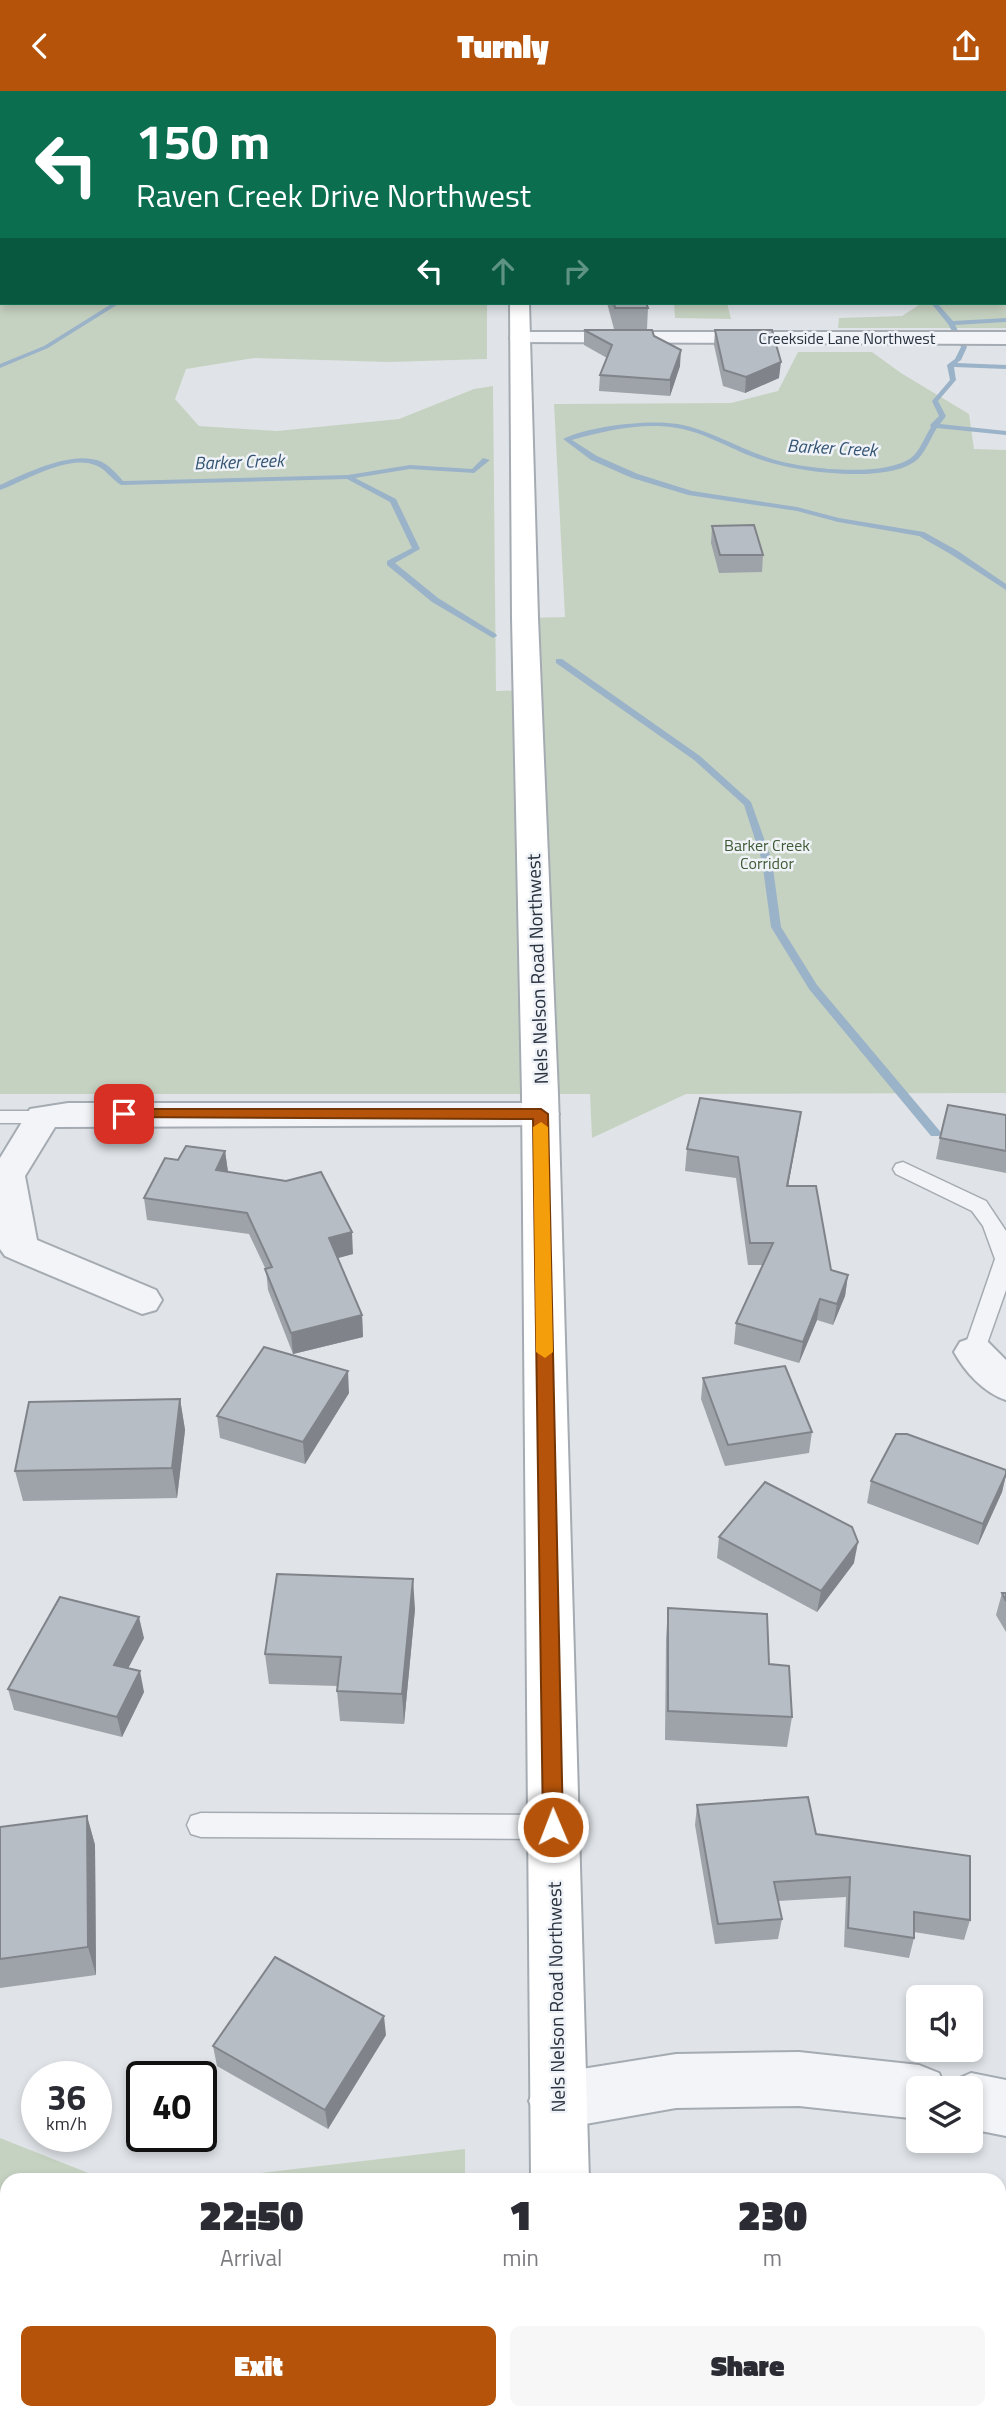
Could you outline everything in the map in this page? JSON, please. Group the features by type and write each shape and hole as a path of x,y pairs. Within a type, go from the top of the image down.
{"street":[{"name":"Creekside Lane Northwest","path":"519,320 1006,338"},
{"name":"Nels Nelson Road Northwest","path":"519,320 525,618 541,1114 559,2173"},
{"path":"142,1300 106,1282 48,1261 12,1238 8,1176 43,1117 68,1114 541,1114"},
{"path":"974,1352 1006,1385"},
{"path":"557,2101 676,2081 799,2078 906,2090"},
{"path":"983,2103 1006,2108"}],"lane":[{"path":"0,1117 43,1117"},
{"path":"903,1169 979,1206 993,1224 1006,1259 974,1352"},
{"path":"201,1825 553,1827"}],"green space":[{"name":"Barker Creek Corridor","path":"0,305 487,305 487,359 389,362 254,358 186,369 175,399 199,426 277,431 399,419 474,389 493,386 496,691 529,690 525,618 565,617 554,404 731,403 778,391 798,352 872,352 969,414 974,449 1006,450 1006,1093 686,1094 592,1138 590,1094 0,1094"},
{"path":"674,305 728,305 731,319 675,318"},
{"path":"919,305 1006,305 1006,328 838,328 839,318 902,316"},
{"path":"0,2138 21,2146 21,2152 35,2152 88,2173 0,2173"},
{"path":"465,2149 465,2173 260,2173"}],"building":[{"path":"614,305 647,305 648,308 615,308"},
{"path":"584,330 652,330 654,336 681,350 670,380 600,375 612,345"},
{"path":"715,330 772,330 781,362 746,377 724,370"},
{"path":"754,525 763,555 720,555 712,526"},
{"path":"700,1098 801,1112 787,1186 816,1186 831,1270 848,1275 837,1304 820,1299 803,1342 736,1323 773,1243 750,1243 738,1157 687,1149"},
{"path":"948,1105 1006,1115 1006,1151 940,1138"},
{"path":"186,1146 225,1151 216,1170 286,1181 321,1172 352,1232 329,1238 362,1315 291,1333 265,1269 272,1267 247,1213 144,1198 165,1158 178,1160"},
{"path":"264,1347 348,1371 303,1442 217,1416"},
{"path":"785,1366 812,1432 728,1445 703,1378"},
{"path":"180,1399 172,1468 15,1471 29,1402"},
{"path":"896,1434 907,1434 1006,1470 983,1524 871,1481"},
{"path":"765,1482 852,1527 858,1542 821,1591 719,1537"},
{"path":"277,1574 413,1579 402,1694 337,1691 341,1657 265,1654"},
{"path":"60,1597 139,1617 114,1665 140,1671 117,1717 8,1689"},
{"path":"668,1608 767,1614 769,1664 789,1666 792,1717 668,1711"},
{"path":"808,1797 816,1834 970,1856 970,1920 914,1912 914,1938 848,1928 850,1877 774,1882 782,1919 718,1924 697,1805"},
{"path":"87,1816 88,1947 0,1959 0,1827"},
{"path":"275,1957 384,2016 325,2110 213,2046"}],"waterway":[{"path":"0,366 46,347 114,305"},
{"name":"Barker Creek","path":"936,305 951,323"},
{"path":"951,323 1006,320"},
{"name":"Barker Creek","path":"950,365 958,360 964,347 951,323"},
{"name":"Barker Creek","path":"935,425 943,416 935,401 953,380 950,365"},
{"path":"950,365 1006,367"},
{"path":"935,425 914,459 901,466 864,471 820,470 781,464 689,429 664,424 621,427 566,439 594,458 635,476 691,493 797,509 838,520 921,534 955,553 1006,588"},
{"path":"935,425 1006,433"},
{"name":"Barker Creek","path":"348,477 410,467 474,471 486,460"},
{"name":"Barker Creek","path":"0,488 50,467 78,461 100,464 121,483 348,477"},
{"path":"348,477 393,501 416,549 390,563 435,600 493,636"},
{"path":"559,661 697,758 748,804 767,861 776,927 813,987 935,1133"}],"slow traffic":[{"path":"541,1127 545,1352"}],"route":[{"path":"124,1114 541,1114 553,1827"}]}
